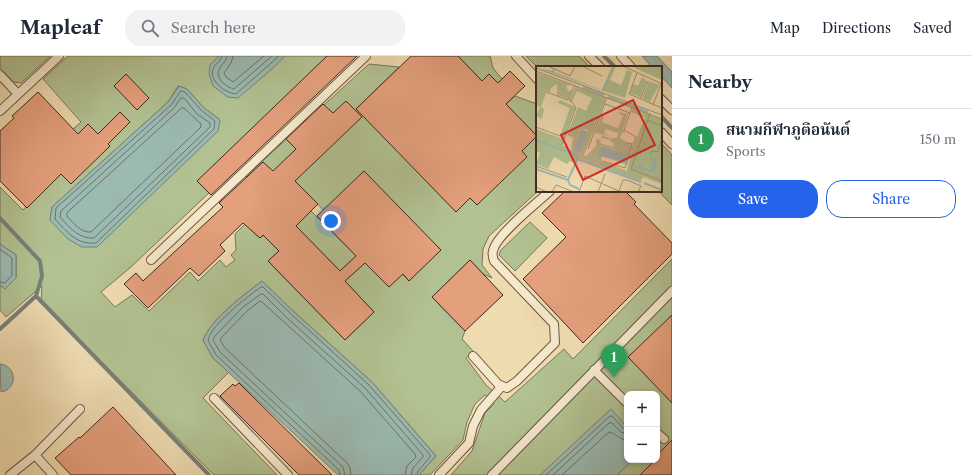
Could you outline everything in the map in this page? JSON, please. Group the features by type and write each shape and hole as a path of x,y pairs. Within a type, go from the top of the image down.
{"lane":[{"path":"0,111 59,56"},
{"path":"151,260 366,56"},
{"path":"516,56 536,78"},
{"path":"589,56 599,66"},
{"path":"621,56 630,66"},
{"path":"0,75 18,94"},
{"path":"662,99 672,110"},
{"path":"662,133 672,144"},
{"path":"472,356 498,384 507,388 517,381 555,344 556,336 554,324 494,261 493,251 498,242 514,223 549,192"},
{"path":"492,475 672,291"},
{"path":"594,370 624,399"},
{"path":"439,475 469,444 473,426 481,410 502,386"},
{"path":"214,398 288,475"},
{"path":"10,475 35,455 80,409"},
{"path":"660,436 664,439"},
{"path":"35,455 53,475"}],"green space":[{"path":"0,56 50,56 21,83 13,82 0,68"},
{"path":"68,56 219,56 210,65 273,68 285,56 353,56 131,267 101,292 115,307 132,295 149,311 190,272 198,281 220,260 226,267 235,260 231,255 236,250 235,234 255,214 260,220 251,230 260,238 271,229 289,233 311,211 356,256 340,271 300,230 286,244 282,240 275,247 279,251 268,261 345,340 374,312 345,281 365,263 389,287 398,278 381,252 409,281 440,250 358,245 280,166 274,172 251,182 246,176 369,64 399,67 356,109 477,204 522,151 536,137 537,192 489,236 483,249 482,265 492,278 483,274 470,260 432,297 465,331 462,339 473,351 466,358 486,385 505,402 564,349 573,359 672,259 672,475 451,475 472,451 485,413 494,404 485,395 475,404 467,422 463,440 430,475 419,475 436,456 372,382 262,281 221,315 208,331 203,340 213,358 229,372 203,398 277,475 214,475 41,301 42,286 6,317 0,310 0,286 5,288 16,277 16,255 0,244 0,187 23,210 52,178 36,162 81,122 43,79","holes":["178,86 187,89 203,107 220,120 50,220 52,207 168,102"]},
{"path":"458,56 490,56 493,68 502,79 498,83 489,74 482,81"},
{"path":"526,56 579,56 589,66 536,66"},
{"path":"515,96 536,104 536,135 506,104"},
{"path":"662,144 672,155 672,205 659,192 662,192"},
{"path":"530,222 547,238 515,271 499,255 501,250"}],"water":[{"path":"219,56 285,56 238,98 228,97 213,86 209,74 210,65"},
{"path":"642,56 657,56 672,72 672,88 662,77 662,66 651,66"},
{"path":"179,86 187,89 203,107 220,120 218,131 97,247 82,247 68,239 50,220 52,207 168,102"},
{"path":"0,244 16,255 16,278 5,289 0,285"},
{"path":"262,281 372,382 436,456 419,475 338,475 213,358 203,340 208,331 221,315"},
{"path":"0,364 10,369 13,378 13,382 10,387 1,392"},
{"path":"611,409 624,424 624,463 630,463 617,475 540,475"}],"building":[{"path":"327,56 357,56 211,195 197,181"},
{"path":"411,56 458,56 482,81 489,74 498,83 510,71 525,86 506,104 536,135 536,137 522,151 527,157 477,205 470,198 456,212 356,109"},
{"path":"126,74 149,98 137,110 114,86"},
{"path":"38,92 78,134 88,124 98,134 120,112 130,122 108,144 110,146 71,184 61,174 27,208 0,181 0,131 14,118 12,116"},
{"path":"346,101 362,117 295,181 318,204 296,226 340,271 356,256 317,216 364,171 441,250 409,281 403,274 389,287 365,263 345,281 374,312 345,340 268,261 279,251 263,235 260,238 243,223 220,245 225,251 199,276 190,268 148,308 124,284 136,273 143,281 223,207 219,203 263,162 273,171 296,149 286,139 323,104 333,113"},
{"path":"564,192 626,192 636,202 634,204 672,243 672,254 583,343 523,279 566,237 542,213"},
{"path":"470,260 503,295 465,331 432,297"},
{"path":"672,315 672,403 628,357"},
{"path":"239,383 332,475 299,475 220,396 233,384 235,386"},
{"path":"113,407 176,475 71,475 55,458 79,437 80,438"},
{"path":"672,440 672,475 640,475 652,463 660,463 660,452"}],"waterway":[{"path":"604,56 614,66"},
{"path":"662,117 672,128"},
{"path":"0,218 40,261 42,276 36,296 209,475"},
{"path":"0,329 36,296"}],"place":[{"name":"สนามกีฬาภูติอนันต์","path":"614,377"}]}
